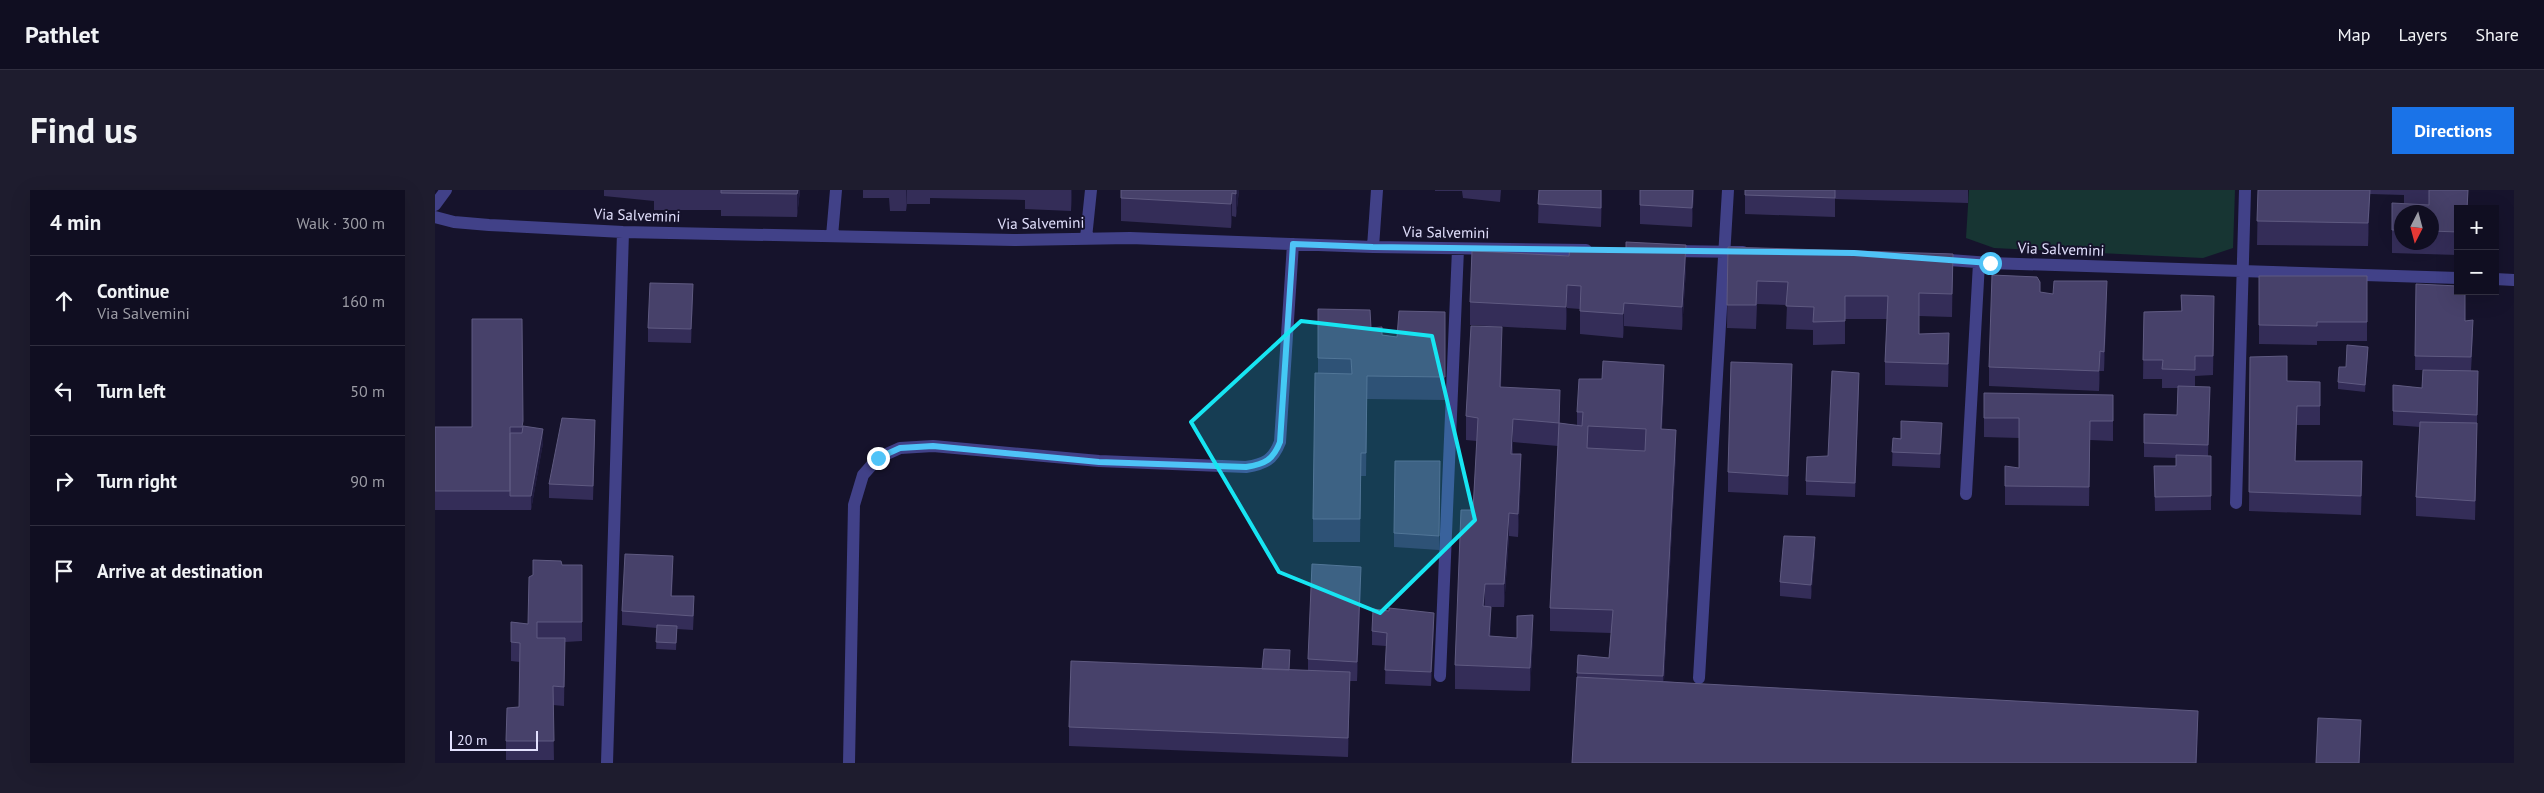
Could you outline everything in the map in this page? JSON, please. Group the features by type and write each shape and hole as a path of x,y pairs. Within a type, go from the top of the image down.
{"street":[{"path":"435,206 447,190"},
{"path":"832,236 836,190"},
{"path":"1086,238 1091,190"},
{"path":"1373,247 1377,190"},
{"path":"1699,678 1728,190"},
{"path":"2236,503 2245,190"},
{"name":"Via Salvemini","path":"435,217 454,222 489,225 623,232 1014,240 1130,238 1373,247 1596,250"},
{"path":"607,763 623,232"},
{"path":"849,763 854,505 863,476 878,458 900,448 933,446 1099,462 1246,467 1265,464 1275,455 1280,442 1293,244"},
{"path":"1441,676 1458,248"},
{"path":"1655,251 1754,252"},
{"name":"Via Salvemini","path":"1921,258 1979,262 2454,278"},
{"path":"1966,494 1979,262"},
{"path":"2499,279 2514,280"}],"highlighted area":[{"path":"1301,321 1432,336 1475,520 1380,613 1279,572 1191,422"}],"green space":[{"path":"1969,190 2235,190 2233,248 2203,258 1994,248 1966,238"}],"building":[{"path":"721,190 798,190 797,194 721,193"},
{"path":"1121,190 1236,190 1236,194 1232,193 1231,204 1121,198"},
{"path":"1539,190 1601,190 1601,208 1538,204"},
{"path":"1640,190 1693,190 1692,208 1640,205"},
{"path":"1745,190 1835,190 1835,198 1745,195"},
{"path":"2258,190 2370,190 2368,223 2257,221"},
{"path":"2429,190 2468,190 2467,205 2454,205 2454,232 2439,231 2439,205 2429,205"},
{"path":"2392,203 2429,205 2394,205 2394,230 2392,230"},
{"path":"1626,242 1686,245 1682,307 1624,303 1623,314 1580,311 1581,286 1567,285 1566,307 1470,302 1472,251 1569,256 1570,247 1626,250"},
{"path":"1728,247 1953,254 1952,294 1919,293 1919,334 1949,333 1948,364 1885,362 1888,296 1845,296 1845,321 1813,322 1814,307 1786,306 1788,282 1757,281 1756,305 1727,305"},
{"path":"1992,275 2037,277 2040,282 2040,292 2053,294 2054,281 2107,281 2104,352 2100,351 2099,371 1989,367"},
{"path":"2259,276 2367,276 2367,322 2317,322 2317,326 2259,325"},
{"path":"650,283 693,284 691,329 648,328"},
{"path":"2416,284 2454,286 2454,295 2465,295 2465,321 2473,320 2471,357 2415,356"},
{"path":"2181,295 2214,296 2213,356 2195,356 2195,370 2162,369 2163,360 2143,360 2144,312 2182,311"},
{"path":"1318,309 1370,310 1371,328 1382,327 1382,335 1397,337 1399,311 1445,312 1445,377 1367,376 1366,453 1361,453 1360,519 1313,519 1315,373 1352,374 1351,359 1318,358"},
{"path":"472,319 522,319 523,421 522,427 510,427 510,491 435,491 435,427 472,427"},
{"path":"1471,326 1502,327 1500,387 1560,390 1559,423 1513,419 1511,454 1521,454 1518,514 1509,513 1504,584 1485,584 1483,606 1491,607 1489,636 1517,638 1517,616 1533,615 1530,668 1455,665 1461,510 1473,510 1478,418 1466,416"},
{"path":"2347,345 2368,347 2365,385 2338,382 2339,367 2346,367"},
{"path":"2287,356 2287,381 2320,382 2320,406 2297,406 2295,461 2362,461 2361,496 2249,492 2250,357"},
{"path":"1603,361 1664,365 1661,429 1676,430 1663,676 1577,673 1578,655 1609,658 1613,610 1550,608 1559,423 1582,426 1583,412 1577,412 1579,379 1602,379","holes":["1588,426 1646,429 1645,451 1587,448"]},
{"path":"1731,362 1792,364 1788,476 1728,472"},
{"path":"2423,370 2478,371 2477,415 2393,411 2393,385 2422,388"},
{"path":"1832,371 1859,373 1855,483 1806,481 1807,457 1828,456"},
{"path":"2178,386 2210,387 2208,445 2144,443 2144,414 2177,415"},
{"path":"1984,393 2113,395 2113,421 2090,421 2089,487 2005,486 2005,466 2019,468 2019,418 1984,418"},
{"path":"562,418 595,420 593,486 549,484"},
{"path":"1901,421 1942,423 1940,454 1892,452 1893,438 1901,439"},
{"path":"2420,422 2477,423 2475,501 2416,497"},
{"path":"523,426 543,429 531,496 510,496 510,433 522,433"},
{"path":"2176,455 2211,456 2211,496 2155,497 2154,466 2176,466"},
{"path":"1395,461 1440,461 1439,536 1394,533"},
{"path":"1784,536 1815,537 1811,585 1780,582"},
{"path":"625,554 673,556 671,596 694,596 693,616 622,611"},
{"path":"533,560 561,561 562,565 582,565 582,622 537,622 537,638 565,638 564,687 553,686 554,741 506,741 507,708 519,707 520,643 511,642 511,622 528,624 529,577 533,575"},
{"path":"1312,564 1361,567 1357,662 1308,659"},
{"path":"1389,608 1434,613 1431,672 1385,670 1387,633 1372,631 1373,609 1389,611"},
{"path":"657,625 677,626 676,643 656,642"},
{"path":"1264,649 1290,650 1289,670 1262,669"},
{"path":"1071,661 1350,672 1348,738 1069,727"},
{"path":"1577,677 2198,711 2196,763 1572,763"},
{"path":"2318,718 2361,720 2359,763 2316,763"}],"route":[{"path":"878,458 900,448 933,446 1099,462 1246,467 1265,464 1275,455 1280,442 1293,244 1373,247 1854,253 1990,263"}]}
